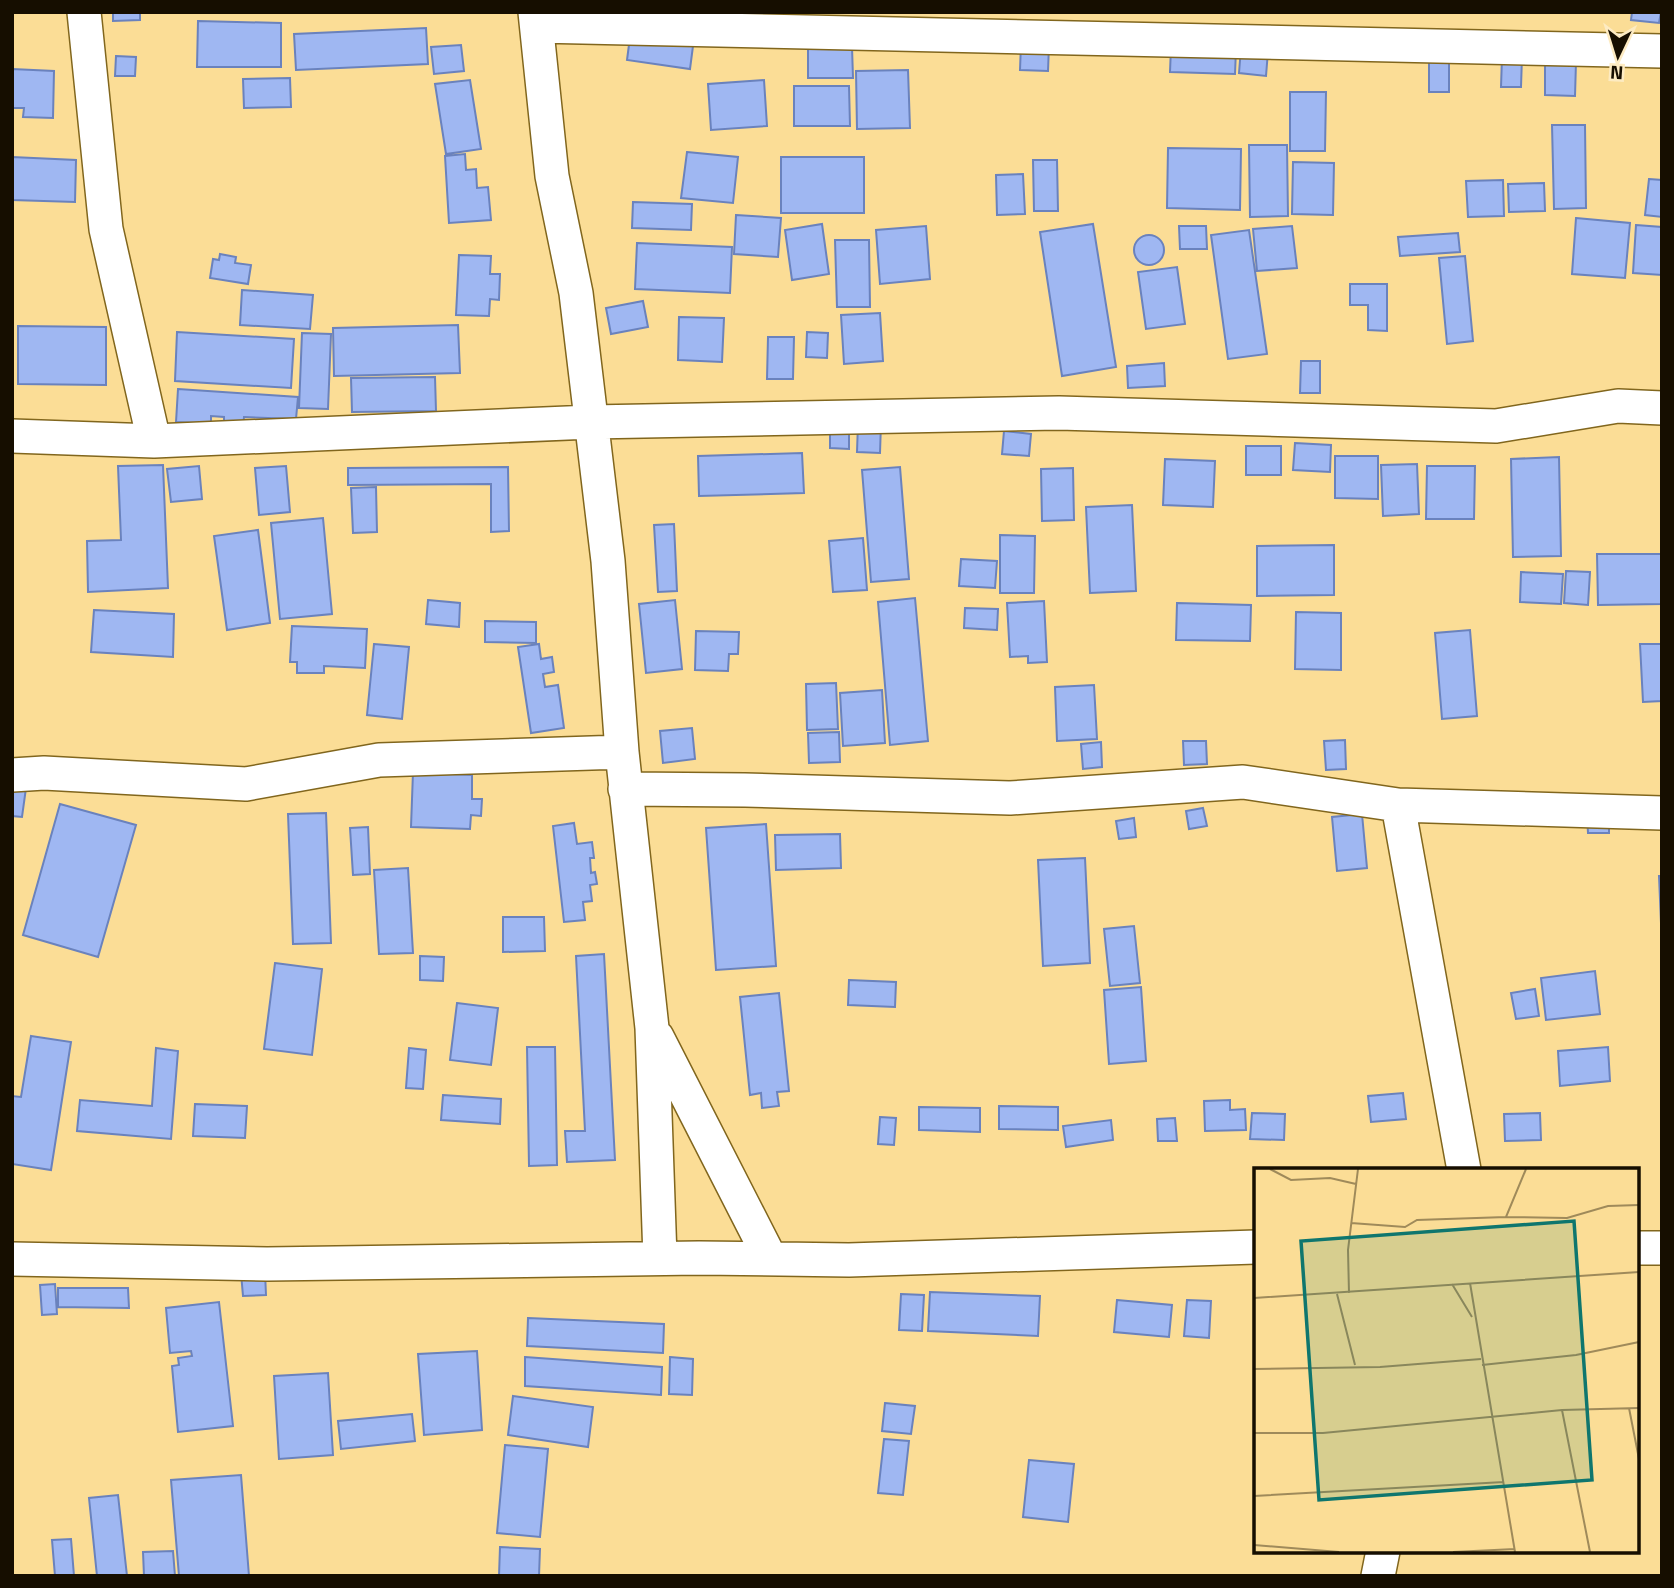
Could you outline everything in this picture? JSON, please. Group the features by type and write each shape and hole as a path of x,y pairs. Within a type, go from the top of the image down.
{"street":[{"path":"84,12 106,229 154,441"},
{"path":"660,1258 652,1028 625,789 608,561 576,293 552,176 536,19 1662,51"},
{"path":"12,436 154,441 592,422 1059,413 1496,426 1618,406 1662,408"},
{"path":"12,775 44,773 246,784 379,760 622,752"},
{"path":"625,789 1010,797 1243,782 1398,805 1662,813"},
{"path":"1398,805 1464,1168"},
{"path":"652,1028 770,1258"},
{"path":"12,1259 267,1264 660,1258 849,1260 1254,1247"},
{"path":"1639,1248 1662,1248"},
{"path":"1378,1576 1383,1553"}],"building":[{"path":"113,12 140,12 140,20 113,21"},
{"path":"1632,12 1661,12 1659,23 1631,20"},
{"path":"198,21 281,23 281,67 197,67"},
{"path":"426,28 428,64 296,70 294,34"},
{"path":"630,37 693,46 690,69 627,60"},
{"path":"1021,43 1049,45 1048,71 1020,70"},
{"path":"461,45 464,71 434,74 431,47"},
{"path":"808,47 852,47 853,78 808,78"},
{"path":"1171,47 1236,49 1235,74 1170,72"},
{"path":"1241,48 1268,51 1266,76 1239,73"},
{"path":"116,56 136,57 135,76 115,76"},
{"path":"1429,57 1449,57 1449,92 1429,92"},
{"path":"1502,57 1522,57 1521,87 1501,87"},
{"path":"1545,61 1576,62 1575,96 1545,95"},
{"path":"12,69 54,71 53,118 23,117 24,108 12,108"},
{"path":"908,70 910,128 857,129 856,71"},
{"path":"290,78 291,107 244,108 243,79"},
{"path":"470,80 481,149 446,154 435,84"},
{"path":"764,80 767,126 711,130 708,84"},
{"path":"794,86 849,86 850,126 794,126"},
{"path":"1290,92 1326,92 1325,151 1290,151"},
{"path":"1552,125 1585,125 1586,208 1554,209"},
{"path":"1249,145 1287,145 1288,216 1250,217"},
{"path":"1168,148 1241,149 1240,210 1167,208"},
{"path":"687,152 738,157 733,203 681,198"},
{"path":"465,154 466,170 476,169 477,188 488,187 491,220 449,223 445,156"},
{"path":"12,157 76,160 75,202 12,200"},
{"path":"781,157 864,157 864,213 781,213"},
{"path":"1033,160 1057,160 1058,211 1034,211"},
{"path":"1293,162 1334,163 1333,215 1292,214"},
{"path":"1023,174 1025,214 997,215 996,175"},
{"path":"1649,179 1662,180 1662,217 1645,215"},
{"path":"1503,180 1504,216 1468,217 1466,181"},
{"path":"1544,183 1545,211 1509,212 1508,184"},
{"path":"633,202 692,204 691,230 632,228"},
{"path":"736,215 781,218 778,257 734,254"},
{"path":"1576,218 1630,223 1625,278 1572,274"},
{"path":"822,224 829,274 792,280 785,230"},
{"path":"1093,224 1116,367 1062,376 1040,232"},
{"path":"1636,225 1662,227 1662,275 1633,273"},
{"path":"926,226 930,279 880,284 876,230"},
{"path":"1179,226 1206,226 1207,249 1180,249"},
{"path":"1292,226 1297,268 1257,271 1253,229"},
{"path":"1249,230 1267,354 1228,359 1211,235"},
{"path":"1458,233 1460,252 1400,256 1398,237"},
{"path":"1149,235 1160,239 1164,250 1160,261 1149,265 1138,261 1134,250 1138,239"},
{"path":"835,240 869,240 870,307 837,307"},
{"path":"637,243 732,247 730,293 635,289"},
{"path":"220,254 236,257 235,263 251,265 248,284 210,278 213,259 219,260"},
{"path":"459,255 491,256 490,274 500,274 499,300 490,299 489,316 456,315"},
{"path":"1465,256 1473,341 1447,344 1439,258"},
{"path":"1177,267 1185,324 1146,329 1138,272"},
{"path":"1350,284 1387,284 1387,331 1368,330 1368,305 1350,305"},
{"path":"242,290 313,295 310,329 240,325"},
{"path":"643,301 648,327 611,334 606,308"},
{"path":"880,313 883,361 844,364 841,315"},
{"path":"679,317 724,318 722,362 678,360"},
{"path":"458,325 460,373 334,376 333,328"},
{"path":"18,326 106,327 106,385 18,384"},
{"path":"177,332 294,339 291,388 175,381"},
{"path":"807,332 828,333 827,358 806,357"},
{"path":"302,333 331,334 328,409 299,408"},
{"path":"768,337 794,337 793,379 767,379"},
{"path":"1301,361 1320,361 1320,393 1300,393"},
{"path":"1164,363 1165,386 1128,388 1127,366"},
{"path":"435,377 436,411 352,412 351,378"},
{"path":"178,389 298,397 296,419 244,417 243,427 224,426 224,417 211,416 211,424 176,422"},
{"path":"858,423 881,423 880,453 857,452"},
{"path":"830,425 849,426 849,449 830,448"},
{"path":"1004,431 1031,434 1029,456 1002,454"},
{"path":"1295,443 1331,445 1330,472 1293,470"},
{"path":"1246,446 1281,446 1281,475 1246,475"},
{"path":"802,453 804,493 699,496 698,456"},
{"path":"1335,456 1378,456 1378,499 1335,498"},
{"path":"1559,457 1561,556 1513,557 1511,459"},
{"path":"1165,459 1215,461 1213,507 1163,505"},
{"path":"1417,464 1419,514 1383,516 1381,465"},
{"path":"163,465 168,588 88,592 87,541 121,540 118,466"},
{"path":"199,466 202,499 171,502 167,469"},
{"path":"286,466 290,512 259,515 255,468"},
{"path":"1427,466 1475,466 1474,519 1426,519"},
{"path":"508,467 509,531 491,532 491,484 348,485 348,468"},
{"path":"900,467 909,579 871,582 862,470"},
{"path":"1073,468 1074,520 1042,521 1041,469"},
{"path":"376,487 377,532 353,533 351,488"},
{"path":"1132,505 1136,591 1090,593 1086,507"},
{"path":"323,518 332,614 280,619 271,523"},
{"path":"674,524 677,591 658,592 654,525"},
{"path":"258,530 270,623 227,630 214,536"},
{"path":"1000,535 1035,536 1034,593 1000,593"},
{"path":"863,538 867,590 833,592 829,541"},
{"path":"1334,545 1334,595 1257,596 1257,546"},
{"path":"1597,554 1662,554 1662,604 1598,605"},
{"path":"961,559 997,561 995,588 959,586"},
{"path":"1566,571 1590,572 1588,605 1564,603"},
{"path":"1521,572 1563,574 1561,604 1520,602"},
{"path":"915,598 928,741 890,745 878,602"},
{"path":"428,600 460,603 459,627 426,624"},
{"path":"675,600 682,669 646,673 639,604"},
{"path":"1044,601 1047,662 1028,663 1028,656 1010,657 1007,603"},
{"path":"1177,603 1251,605 1250,641 1176,640"},
{"path":"965,608 998,609 997,630 964,628"},
{"path":"94,610 174,614 173,657 91,652"},
{"path":"1296,612 1341,613 1341,670 1295,669"},
{"path":"485,621 536,622 536,643 485,642"},
{"path":"292,626 367,629 365,668 324,666 324,673 297,673 297,662 290,662"},
{"path":"1470,630 1477,716 1442,719 1435,633"},
{"path":"696,631 739,632 738,654 729,654 728,671 695,670"},
{"path":"374,644 409,647 402,719 367,715"},
{"path":"539,644 541,659 552,657 554,672 543,674 545,687 558,685 564,728 531,733 518,647"},
{"path":"1640,644 1662,644 1662,701 1643,702"},
{"path":"836,683 838,729 807,730 806,684"},
{"path":"1094,685 1097,739 1057,741 1055,687"},
{"path":"882,690 885,743 843,746 840,693"},
{"path":"692,728 695,759 663,763 660,731"},
{"path":"839,732 840,762 809,763 808,733"},
{"path":"1345,740 1346,769 1326,770 1324,741"},
{"path":"1183,741 1206,741 1207,764 1184,765"},
{"path":"1101,742 1102,767 1083,769 1081,744"},
{"path":"413,772 472,775 472,799 482,799 481,816 471,815 470,829 411,827"},
{"path":"12,786 26,788 22,817 12,816"},
{"path":"60,804 136,825 98,957 23,935"},
{"path":"1203,808 1207,826 1189,829 1186,811"},
{"path":"326,813 331,943 293,944 288,814"},
{"path":"1362,814 1367,868 1337,871 1332,817"},
{"path":"1587,815 1609,815 1609,833 1588,833"},
{"path":"1134,818 1136,837 1119,839 1116,821"},
{"path":"574,823 577,844 592,842 594,858 590,858 591,873 595,872 597,884 590,885 592,901 583,902 585,920 564,922 553,826"},
{"path":"766,824 776,966 716,970 706,828"},
{"path":"368,827 370,874 353,875 350,828"},
{"path":"840,834 841,868 776,870 775,835"},
{"path":"1085,858 1090,963 1043,966 1038,860"},
{"path":"408,868 413,953 379,954 374,870"},
{"path":"1659,876 1662,876 1662,923 1661,923"},
{"path":"503,917 544,917 545,951 503,952"},
{"path":"1134,926 1140,983 1110,986 1104,929"},
{"path":"604,954 615,1160 567,1162 565,1131 585,1131 576,956"},
{"path":"420,956 444,957 443,981 420,980"},
{"path":"275,963 322,969 312,1055 264,1049"},
{"path":"1595,971 1600,1014 1546,1020 1541,978"},
{"path":"849,980 896,982 895,1007 848,1005"},
{"path":"1141,987 1146,1061 1109,1064 1104,990"},
{"path":"1535,989 1539,1016 1516,1019 1511,993"},
{"path":"779,993 789,1091 777,1092 779,1106 762,1108 761,1093 750,1095 740,997"},
{"path":"457,1003 498,1008 491,1065 450,1060"},
{"path":"31,1036 71,1042 51,1170 12,1164 12,1096 21,1097"},
{"path":"527,1047 555,1047 557,1165 529,1166"},
{"path":"1608,1047 1610,1081 1560,1086 1558,1051"},
{"path":"156,1048 178,1051 171,1139 77,1131 80,1100 152,1106"},
{"path":"409,1048 426,1050 423,1089 406,1088"},
{"path":"1403,1093 1406,1119 1371,1122 1368,1096"},
{"path":"443,1095 501,1099 500,1124 441,1120"},
{"path":"1230,1100 1230,1110 1245,1109 1246,1130 1205,1131 1204,1101"},
{"path":"195,1104 247,1106 245,1138 193,1136"},
{"path":"999,1106 1058,1107 1058,1130 999,1129"},
{"path":"919,1107 980,1108 980,1132 919,1130"},
{"path":"1252,1113 1285,1114 1284,1140 1250,1139"},
{"path":"1540,1113 1541,1140 1505,1141 1504,1114"},
{"path":"880,1117 896,1118 894,1145 878,1144"},
{"path":"1175,1118 1177,1141 1158,1141 1157,1119"},
{"path":"1111,1120 1113,1140 1066,1147 1063,1126"},
{"path":"265,1272 266,1295 243,1296 241,1273"},
{"path":"55,1284 57,1314 42,1315 40,1285"},
{"path":"58,1288 128,1288 129,1308 58,1307"},
{"path":"930,1292 1040,1296 1038,1336 928,1331"},
{"path":"901,1294 924,1295 922,1331 899,1330"},
{"path":"1117,1300 1172,1305 1169,1337 1114,1332"},
{"path":"1187,1300 1211,1301 1209,1338 1184,1336"},
{"path":"219,1302 233,1426 178,1432 172,1366 179,1365 178,1358 192,1356 191,1351 170,1353 166,1308"},
{"path":"528,1318 664,1324 663,1353 527,1346"},
{"path":"477,1351 482,1430 424,1435 418,1354"},
{"path":"525,1357 662,1367 661,1395 525,1386"},
{"path":"670,1357 693,1359 692,1395 669,1394"},
{"path":"328,1373 333,1455 279,1459 274,1376"},
{"path":"513,1396 593,1407 588,1447 508,1435"},
{"path":"885,1403 915,1406 911,1434 882,1431"},
{"path":"412,1414 415,1441 341,1449 338,1421"},
{"path":"884,1439 909,1441 903,1495 878,1493"},
{"path":"505,1445 548,1449 540,1537 497,1533"},
{"path":"1029,1460 1074,1464 1068,1522 1023,1517"},
{"path":"241,1475 249,1576 179,1576 171,1480"},
{"path":"118,1495 127,1576 97,1576 89,1498"},
{"path":"71,1539 74,1576 55,1576 52,1540"},
{"path":"500,1547 540,1549 539,1576 499,1576"},
{"path":"173,1551 175,1576 144,1576 143,1552"}]}
